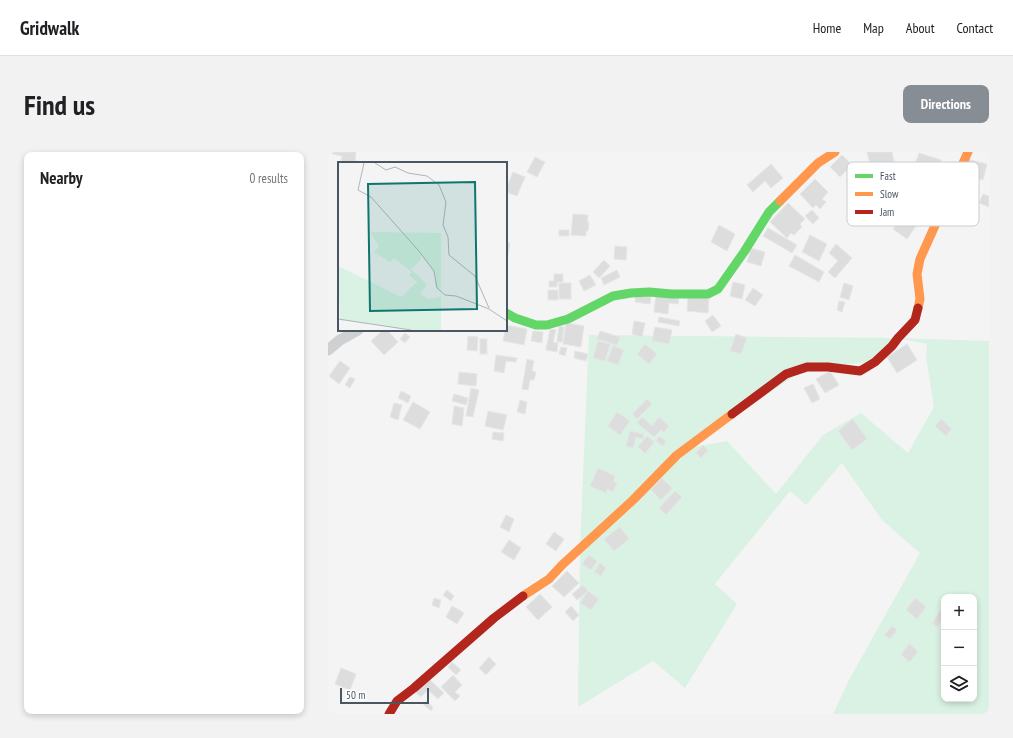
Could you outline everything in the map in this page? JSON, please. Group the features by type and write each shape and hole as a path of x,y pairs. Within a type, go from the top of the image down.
{"street":[{"path":"507,314 536,325 547,325 568,318 613,296 649,292 672,294 708,294 718,289 744,252 769,212 818,162 835,152"},
{"path":"964,162 968,152"},
{"path":"389,714 397,701 494,618 529,591 549,579 562,565 633,500 677,455 786,374 807,367 828,367 860,371 875,362 916,320 920,299 917,274 920,260 935,226"},
{"path":"328,350 340,340 356,331"}],"green space":[{"path":"589,335 898,338 989,341 989,714 833,714 849,680 920,553 882,520 842,463 806,505 790,491 715,584 737,604 685,688 653,661 578,707 580,548","holes":["898,338 927,344 926,357 934,407 908,453 861,413 823,435 776,494 727,441 688,448 807,367 875,362"]}],"building":[{"path":"332,152 356,152 355,162 341,162 342,156 332,154"},
{"path":"867,152 892,152 894,162 870,162"},
{"path":"919,153 941,160 940,162 916,162"},
{"path":"842,155 849,162 847,162 847,170 840,177 830,167"},
{"path":"535,157 545,162 537,177 527,172"},
{"path":"967,159 979,162 966,162"},
{"path":"979,162 987,164 983,180 979,179"},
{"path":"771,164 783,178 771,188 765,181 753,192 747,185"},
{"path":"513,172 525,177 517,196 507,192 507,187"},
{"path":"815,179 828,192 822,199 826,202 820,209 816,205 813,208 800,194"},
{"path":"983,194 989,196 989,207 979,203"},
{"path":"788,203 805,219 800,224 802,227 794,235 791,233 787,238 770,222"},
{"path":"812,210 819,218 813,224 805,216"},
{"path":"573,214 588,215 587,222 589,222 586,236 571,235"},
{"path":"719,225 735,234 727,251 711,242"},
{"path":"895,226 916,226 907,239 893,229"},
{"path":"768,228 797,245 792,253 763,236"},
{"path":"559,230 569,230 569,236 559,236"},
{"path":"810,235 827,244 819,261 802,252"},
{"path":"507,243 510,243 507,262"},
{"path":"836,244 852,258 835,278 828,272 838,261 829,253"},
{"path":"615,246 627,247 626,260 614,259"},
{"path":"751,248 765,252 761,266 747,262"},
{"path":"795,255 824,272 819,282 789,266"},
{"path":"604,260 610,266 599,278 593,272"},
{"path":"617,270 620,277 604,285 601,278"},
{"path":"554,274 563,274 563,282 557,282 557,287 549,287 549,281 554,281"},
{"path":"590,275 596,285 584,291 579,281"},
{"path":"733,282 745,285 742,299 730,296"},
{"path":"559,283 571,283 571,299 559,299"},
{"path":"844,283 853,286 849,300 840,297"},
{"path":"753,288 763,295 755,306 745,300"},
{"path":"548,290 558,290 558,300 548,300"},
{"path":"636,294 651,297 650,304 635,302"},
{"path":"656,294 679,297 678,304 669,303 668,314 654,312"},
{"path":"688,295 709,297 708,313 687,311"},
{"path":"839,301 845,302 842,312 837,310"},
{"path":"713,315 721,326 712,332 705,321"},
{"path":"659,317 680,321 679,326 658,322"},
{"path":"634,321 645,323 642,337 632,334"},
{"path":"566,323 584,326 581,347 563,344"},
{"path":"507,325 527,329 524,345 503,341 505,331 507,331"},
{"path":"559,326 564,327 562,342 557,342"},
{"path":"655,327 672,330 669,344 652,341"},
{"path":"550,329 556,330 553,342 558,343 557,352 546,350"},
{"path":"382,331 388,331 398,342 384,355 371,341"},
{"path":"533,331 543,332 542,343 531,341"},
{"path":"600,331 620,337 617,345 597,339"},
{"path":"405,333 410,337 405,343 400,339"},
{"path":"736,334 747,338 741,354 730,351"},
{"path":"468,336 478,337 477,351 467,350"},
{"path":"480,339 487,339 487,354 480,354"},
{"path":"598,341 610,344 605,361 593,358"},
{"path":"645,344 657,354 649,364 637,354"},
{"path":"907,344 917,360 897,373 887,357"},
{"path":"613,346 624,350 618,365 607,361"},
{"path":"561,347 567,348 565,356 559,354"},
{"path":"575,351 588,354 586,361 574,358"},
{"path":"496,355 517,358 516,362 506,361 504,373 494,371"},
{"path":"527,359 534,361 532,371 536,372 534,380 530,380 528,390 522,389"},
{"path":"340,361 350,368 339,384 329,376"},
{"path":"830,371 839,385 825,393 816,379"},
{"path":"459,372 477,374 476,386 458,384"},
{"path":"350,377 355,379 350,388 345,385"},
{"path":"813,384 820,399 812,403 804,388"},
{"path":"471,388 479,390 473,417 466,416"},
{"path":"401,391 411,396 408,403 398,398"},
{"path":"454,394 468,398 466,405 452,401"},
{"path":"647,399 652,404 637,419 632,414"},
{"path":"520,400 527,402 525,414 517,412"},
{"path":"413,402 430,412 420,429 403,420"},
{"path":"394,403 402,405 398,420 390,417"},
{"path":"454,406 464,408 462,426 452,424"},
{"path":"488,411 507,415 503,430 485,426"},
{"path":"617,412 630,421 620,435 608,426"},
{"path":"642,417 652,426 659,417 669,426 664,432 661,430 654,437 637,423"},
{"path":"853,419 867,439 852,450 838,431"},
{"path":"941,419 952,429 946,436 935,426"},
{"path":"630,431 644,434 643,439 636,437 633,448 626,446"},
{"path":"493,432 504,433 503,441 492,439"},
{"path":"647,436 654,442 645,454 638,447"},
{"path":"659,436 666,441 663,446 656,441"},
{"path":"703,445 708,450 701,458 696,453"},
{"path":"598,468 615,476 613,481 617,483 613,492 607,489 606,493 590,486"},
{"path":"662,478 672,488 661,500 651,490"},
{"path":"675,491 682,497 666,515 659,508"},
{"path":"506,515 514,519 509,532 500,527"},
{"path":"620,527 629,539 614,551 604,539"},
{"path":"554,532 564,539 556,551 546,544"},
{"path":"509,540 521,548 514,560 501,552"},
{"path":"589,555 597,561 591,570 582,564"},
{"path":"600,563 606,568 601,576 594,572"},
{"path":"567,571 579,583 564,597 552,586"},
{"path":"583,585 588,591 577,600 572,594"},
{"path":"447,590 454,596 451,601 443,595"},
{"path":"588,591 599,599 591,610 580,603"},
{"path":"540,594 552,607 538,620 526,607"},
{"path":"434,598 441,600 439,608 432,605"},
{"path":"915,598 926,607 917,619 906,610"},
{"path":"452,606 464,613 457,624 446,617"},
{"path":"571,606 579,615 573,621 565,612"},
{"path":"941,612 941,621 937,627 932,623"},
{"path":"892,626 897,630 890,639 884,635"},
{"path":"909,644 918,651 910,662 901,655"},
{"path":"489,657 496,664 486,675 479,668"},
{"path":"452,662 461,670 456,675 448,667"},
{"path":"341,668 356,674 350,690 335,684"},
{"path":"453,675 462,685 455,692 460,696 455,701 441,687"},
{"path":"429,679 444,693 438,699 428,690 421,697 416,693"},
{"path":"426,701 433,707 431,711 423,704"}],"traffic: fast":[{"path":"507,314 536,325 547,325 568,319 613,296 649,292 672,294 708,294 718,289 744,252 769,212 780,201"}],"traffic: slow":[{"path":"780,201 818,163 835,152"},
{"path":"964,162 968,152"},
{"path":"918,308 920,299 917,274 920,259 935,226"},
{"path":"523,596 549,579 562,565 633,500 677,455 732,414"}],"traffic: jam":[{"path":"732,414 786,374 807,367 828,367 860,371 875,362 892,346 915,320 918,308"},
{"path":"389,714 397,701 494,618 523,596"}]}
